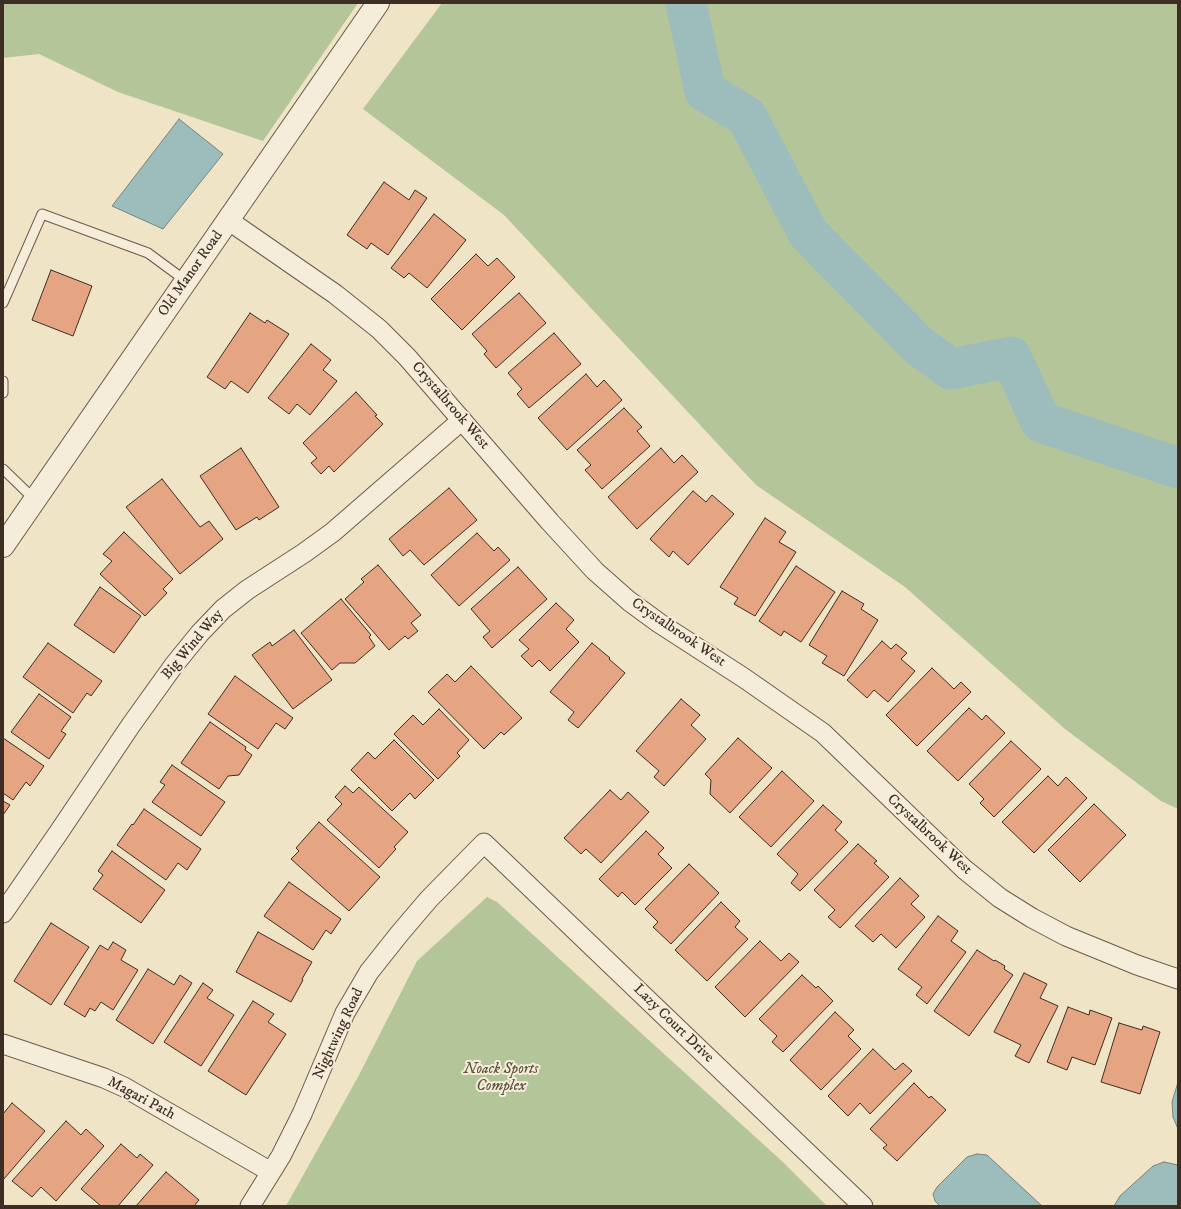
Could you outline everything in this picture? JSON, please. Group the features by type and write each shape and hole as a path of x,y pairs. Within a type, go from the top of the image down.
{"street":[{"name":"Old Manor Road","path":"3,546 378,3"},
{"name":"Crystalbrook West","path":"228,220 335,294 380,329 407,357 595,571 629,601 659,623 744,678 823,733 964,870 994,893 1032,918 1066,936 1137,965 1178,979"},
{"name":"Big Wind Way","path":"3,913 131,725 174,665 200,633 223,609 247,590 333,532 462,420"},
{"name":"Nightwing Road","path":"250,1206 281,1156 302,1114 345,1013 369,972 424,905 484,843"},
{"name":"Lazy Court Drive","path":"484,843 863,1206"},
{"name":"Magari Path","path":"3,1044 104,1078 124,1087 271,1172"}],"lane":[{"path":"3,303 42,214 148,253 186,281"},
{"path":"3,381 3,393"},
{"path":"3,469 35,500"}],"green space":[{"path":"3,3 358,3 263,141 118,92 39,54 3,58"},
{"path":"442,3 1178,3 1178,809 1161,801 1065,729 905,587 756,485 504,215 363,109"},
{"name":"Noack Sports Complex","path":"487,897 497,902 784,1163 827,1206 286,1206 358,1077 417,961"}],"water":[{"path":"179,119 223,154 163,229 112,206"},
{"path":"1178,1082 1178,1129 1173,1117 1172,1102"},
{"path":"977,1154 987,1155 1042,1206 940,1206 935,1201 933,1194 937,1187 967,1157"},
{"path":"1164,1162 1178,1165 1178,1206 1114,1206 1120,1196 1153,1166"}],"building":[{"path":"384,182 409,200 415,190 427,198 388,255 371,243 367,249 347,235"},
{"path":"434,214 466,240 427,288 409,273 404,278 391,268"},
{"path":"476,254 488,266 497,258 515,277 462,330 431,299"},
{"path":"51,270 92,286 73,336 32,320"},
{"path":"519,293 546,323 496,368 484,354 487,351 472,334"},
{"path":"250,313 265,323 267,320 289,334 248,393 231,381 225,389 207,377"},
{"path":"554,333 581,364 529,408 517,394 522,389 508,373"},
{"path":"311,344 331,360 323,370 337,381 310,415 297,404 289,414 268,398"},
{"path":"586,374 597,387 604,380 622,400 567,450 538,418"},
{"path":"356,392 377,415 375,416 383,424 334,472 329,466 321,474 311,463 317,458 303,443"},
{"path":"624,408 642,427 637,431 650,446 602,489 585,470 591,465 577,450"},
{"path":"241,448 279,507 259,520 257,517 236,530 200,476"},
{"path":"661,448 674,463 682,455 698,472 637,529 608,497"},
{"path":"162,479 200,527 209,521 223,539 180,574 126,507"},
{"path":"449,488 477,520 424,565 410,550 403,556 389,539"},
{"path":"693,491 706,502 712,495 734,514 688,565 673,551 669,557 650,539"},
{"path":"765,518 786,532 779,542 796,552 755,616 734,604 738,598 720,587"},
{"path":"124,532 173,579 163,589 167,593 145,616 100,574 112,561 103,554"},
{"path":"477,533 494,551 498,547 510,560 459,606 431,575"},
{"path":"378,565 421,615 411,623 418,631 408,639 405,636 389,650 345,599 364,582 361,579"},
{"path":"796,566 835,592 801,642 784,631 781,636 759,621"},
{"path":"518,567 547,599 492,648 483,637 490,631 471,609"},
{"path":"100,587 141,616 114,653 74,625"},
{"path":"842,591 864,604 861,609 878,620 844,676 822,663 827,656 809,645"},
{"path":"341,599 371,635 369,637 375,646 355,663 340,663 332,670 301,633"},
{"path":"556,603 574,620 566,629 579,642 550,671 539,660 532,667 521,656 529,649 519,640"},
{"path":"294,630 332,680 293,709 252,655 270,642 272,646"},
{"path":"882,641 891,649 896,644 907,653 901,659 915,671 888,702 874,690 867,698 847,680"},
{"path":"48,643 102,681 91,696 87,693 73,713 23,677"},
{"path":"592,643 625,673 578,728 568,720 574,712 550,692"},
{"path":"471,666 522,718 504,735 501,732 484,749 428,692 447,674 455,682"},
{"path":"932,668 954,689 961,682 971,692 917,746 886,715"},
{"path":"235,676 293,718 285,729 276,723 258,749 208,714"},
{"path":"39,694 71,717 61,731 66,734 49,759 11,732"},
{"path":"681,699 700,715 691,725 706,739 664,786 654,777 659,771 636,751"},
{"path":"969,708 982,720 986,715 1005,733 958,781 927,751"},
{"path":"439,709 469,740 457,753 460,756 438,779 394,734 413,715 423,725"},
{"path":"210,722 246,747 245,750 252,755 239,775 228,776 219,789 181,763"},
{"path":"3,738 44,766 30,786 26,782 13,800 3,793"},
{"path":"738,738 772,768 730,813 710,794 711,780 705,774"},
{"path":"394,740 434,780 415,799 410,793 392,811 351,770 368,752 375,759"},
{"path":"1011,741 1041,769 994,817 980,803 984,799 969,784"},
{"path":"172,765 225,802 201,836 152,802 165,785 160,782"},
{"path":"782,771 814,801 771,847 739,817"},
{"path":"1048,776 1058,786 1066,777 1087,798 1034,853 1002,822"},
{"path":"345,786 353,793 359,787 408,832 394,847 396,849 379,868 327,820 342,804 335,797"},
{"path":"610,790 621,800 628,792 649,812 601,863 586,849 581,854 564,838"},
{"path":"3,801 10,805 3,815"},
{"path":"1094,804 1126,835 1080,882 1048,850"},
{"path":"823,805 842,822 835,830 848,842 800,891 791,883 798,874 777,854"},
{"path":"144,809 201,849 187,870 178,863 166,880 117,845"},
{"path":"319,822 380,877 349,911 291,859 299,851 296,848"},
{"path":"646,831 664,848 658,854 672,868 635,905 622,892 618,897 599,879"},
{"path":"858,844 877,861 874,863 889,877 840,928 828,917 835,910 814,890"},
{"path":"112,851 165,890 141,923 93,889 103,875 98,871"},
{"path":"689,864 719,893 671,944 653,927 658,922 645,909"},
{"path":"900,878 919,896 911,904 925,917 896,948 881,934 873,942 855,926"},
{"path":"289,882 341,919 331,934 326,930 313,950 264,916"},
{"path":"721,902 740,921 735,927 748,939 707,981 675,950"},
{"path":"938,916 958,931 951,941 966,952 927,1004 916,995 922,987 898,969"},
{"path":"51,923 89,947 51,1005 14,981"},
{"path":"258,932 312,962 291,1002 236,972"},
{"path":"760,941 781,961 789,953 799,962 745,1017 715,987"},
{"path":"113,942 126,950 121,960 138,970 113,1010 101,1002 95,1011 90,1008 85,1017 64,1004 100,945 108,950"},
{"path":"977,950 1005,966 1004,969 1013,975 969,1036 934,1011"},
{"path":"148,969 174,985 180,975 192,983 153,1044 116,1020"},
{"path":"1024,973 1047,984 1040,998 1058,1006 1029,1063 1015,1056 1021,1045 994,1032"},
{"path":"802,975 816,988 818,986 833,1001 783,1052 772,1042 777,1036 759,1019"},
{"path":"203,983 213,990 207,998 234,1015 201,1066 164,1042"},
{"path":"253,1001 274,1014 268,1022 286,1034 246,1095 208,1071"},
{"path":"1068,1007 1089,1015 1090,1010 1112,1018 1095,1065 1072,1057 1067,1070 1047,1062"},
{"path":"835,1012 854,1030 848,1036 861,1049 821,1090 790,1060"},
{"path":"1119,1023 1142,1030 1143,1026 1160,1032 1140,1094 1101,1082"},
{"path":"873,1049 895,1070 903,1063 912,1071 870,1114 860,1103 848,1116 828,1096"},
{"path":"914,1083 929,1098 931,1096 946,1110 897,1161 883,1148 887,1145 870,1129"},
{"path":"12,1103 45,1131 3,1180 3,1114"},
{"path":"66,1121 81,1135 86,1129 104,1146 56,1201 41,1187 32,1197 12,1181"},
{"path":"121,1144 137,1158 140,1154 153,1165 118,1206 101,1206 81,1189"},
{"path":"166,1172 199,1200 194,1206 136,1206"}],"waterway":[{"path":"686,3 705,91 747,117 808,233 919,346 951,369 1011,357 1041,422 1178,468"}]}
